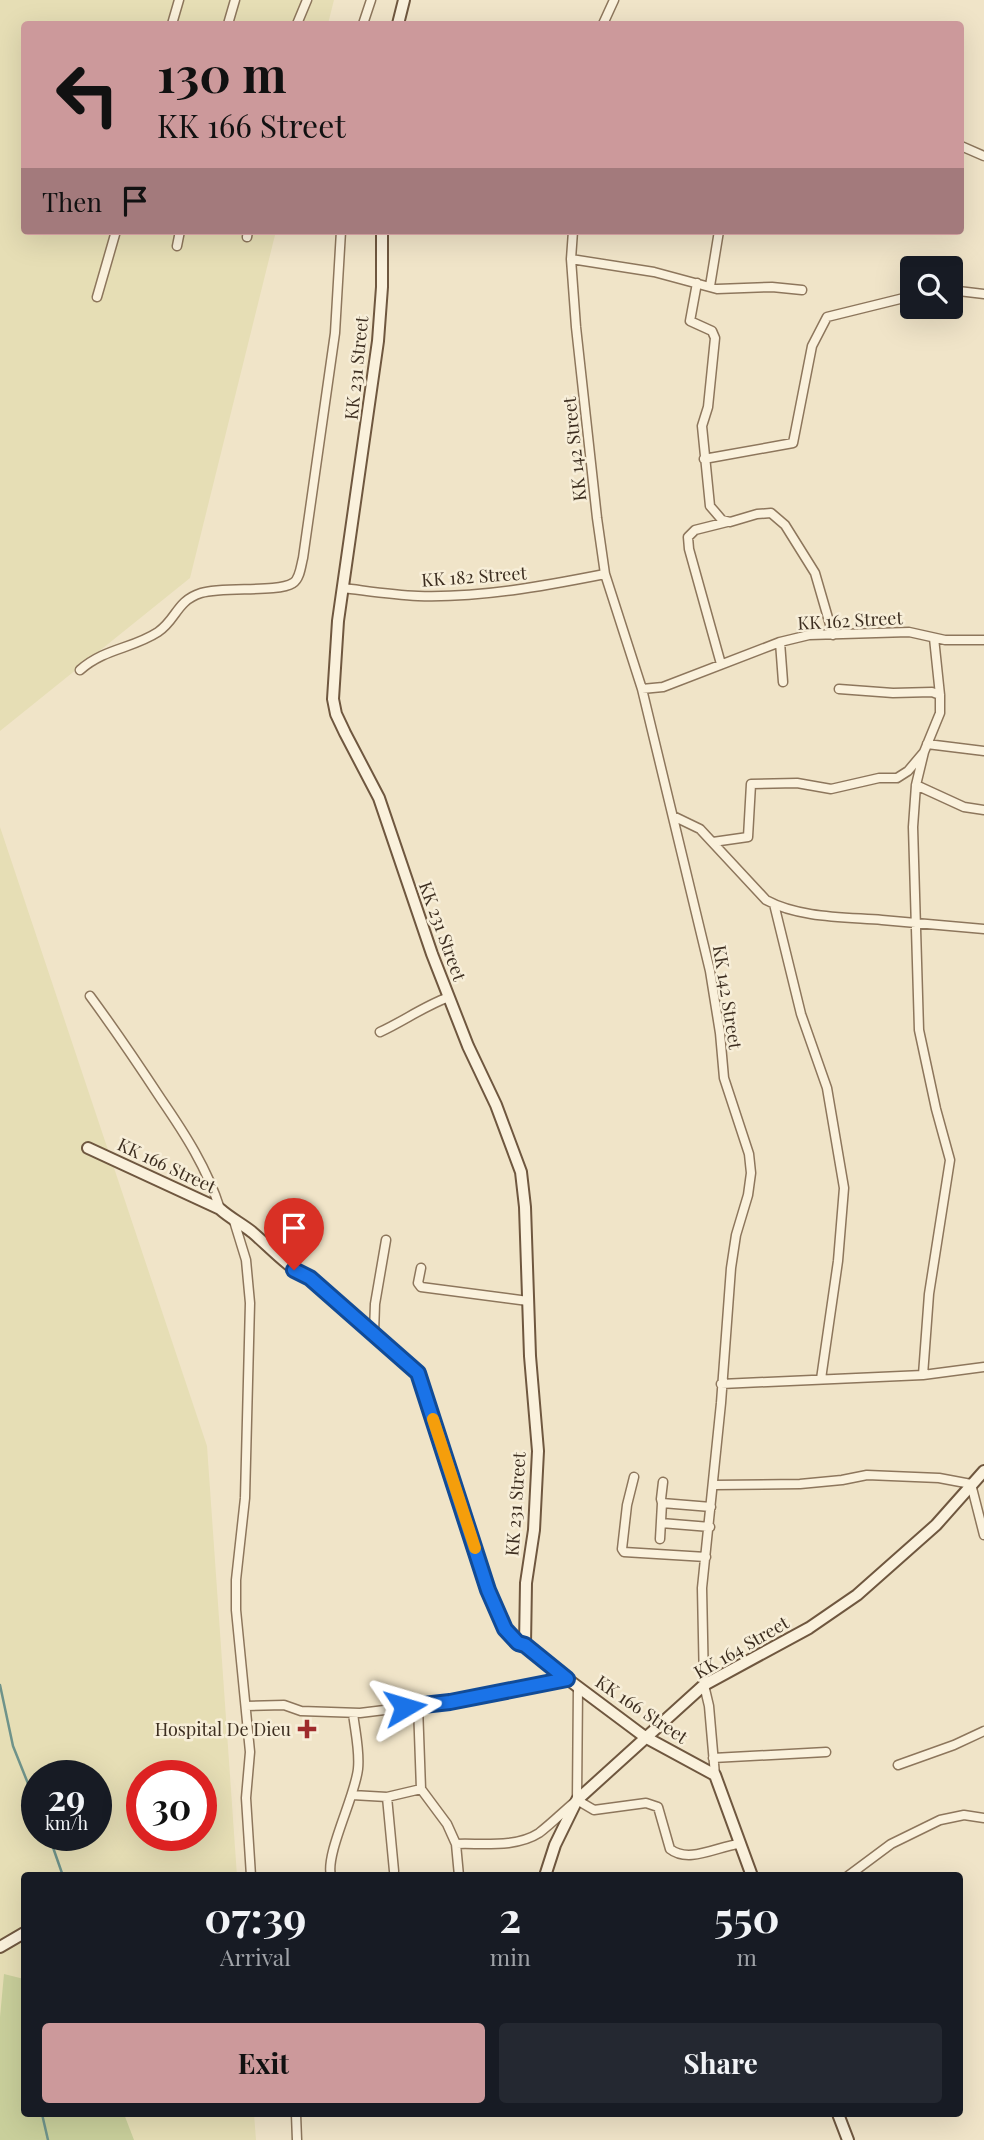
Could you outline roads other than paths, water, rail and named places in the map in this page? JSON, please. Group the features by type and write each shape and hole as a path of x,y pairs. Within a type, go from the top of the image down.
{"street":[{"path":"173,21 179,0"},
{"path":"230,21 235,0"},
{"path":"299,21 307,0"},
{"path":"364,21 371,0"},
{"path":"399,21 404,0"},
{"path":"604,21 614,0"},
{"path":"964,147 984,156"},
{"path":"97,298 116,235"},
{"path":"177,246 179,235"},
{"path":"80,670 95,657 144,639 160,630 185,599 203,592 223,589 276,587 293,583 298,578 335,333 341,235"},
{"name":"KK 231 Street","path":"382,235 382,287 377,341 335,653 334,699 337,714 379,799 432,954 468,1046 496,1105 521,1172 538,1451 534,1530 526,1583 525,1645"},
{"name":"KK 142 Street","path":"573,235 571,259 605,574 642,689 710,971 718,1015 724,1078 749,1154 751,1172 731,1268 714,1485 702,1588 704,1685 709,1706 715,1775"},
{"path":"710,286 718,235"},
{"path":"571,259 654,272 721,289 772,287 802,290"},
{"path":"697,283 690,321 712,331 715,338 711,383 702,426 710,506 722,520 730,522"},
{"path":"963,292 984,294"},
{"path":"704,459 793,443 812,346 827,317 900,299"},
{"path":"721,664 689,549 688,537 695,530 771,513 785,525 815,573 833,635"},
{"name":"KK 182 Street","path":"343,588 418,596 480,594 539,587 605,574"},
{"name":"KK 162 Street","path":"642,689 663,687 780,642 810,635 909,632 956,641 984,640"},
{"path":"923,1374 929,1294 950,1160 919,1030 915,923 916,785 925,748 940,713 934,638"},
{"path":"780,642 783,682"},
{"path":"839,688 893,693 932,692 940,695"},
{"path":"925,748 984,751"},
{"path":"713,842 748,837 751,783 797,783 831,789 879,778 897,778 908,771 925,748"},
{"path":"916,785 964,807 984,810"},
{"path":"673,817 700,829 766,900 774,904 793,910 984,929"},
{"path":"774,904 802,1014 827,1088 844,1188 838,1261 821,1379"},
{"path":"90,996 193,1147 214,1188 220,1209"},
{"path":"380,1032 432,1003 449,997"},
{"name":"KK 166 Street","path":"88,1149 220,1209 250,1230 294,1270 310,1278 418,1373 488,1590 505,1629 518,1643 525,1645 645,1737 715,1775"},
{"path":"234,1221 246,1260 250,1303 244,1498 236,1580 236,1610 250,1752 247,1798 251,1872"},
{"path":"374,1334 375,1304 386,1240"},
{"path":"421,1268 418,1283 421,1287 528,1301"},
{"path":"721,1384 923,1374 984,1367"},
{"name":"KK 164 Street","path":"546,1872 555,1845 577,1800 645,1737 704,1685 809,1628 857,1595 936,1525 984,1471"},
{"path":"714,1485 800,1484 867,1475 939,1478 971,1484 984,1535"},
{"path":"634,1477 627,1505 622,1549 624,1552 706,1557"},
{"path":"660,1539 663,1482"},
{"path":"662,1503 711,1507"},
{"path":"661,1523 710,1527"},
{"path":"246,1706 284,1705 301,1711 353,1713 418,1706 567,1679"},
{"path":"577,1800 578,1687"},
{"path":"418,1706 421,1789 447,1824 456,1844 459,1872"},
{"path":"330,1872 335,1842 352,1795 358,1767 353,1713"},
{"path":"898,1765 984,1731"},
{"path":"713,1758 826,1752"},
{"path":"715,1775 750,1872"},
{"path":"352,1795 387,1797 421,1789"},
{"path":"387,1797 394,1871"},
{"path":"456,1844 517,1842 531,1837 577,1800"},
{"path":"577,1800 594,1810 646,1803 658,1807 670,1849 676,1854 687,1856 739,1844"},
{"path":"853,1872 891,1844 940,1820 964,1815 984,1818"},
{"path":"0,1947 21,1935"},
{"path":"296,2117 297,2140"},
{"path":"839,2117 848,2140"}],"waterway":[{"path":"0,1685 13,1746 21,1766"},
{"path":"54,1851 62,1872"},
{"path":"43,2117 48,2140"}],"place":[{"name":"Hospital De Dieu","path":"307,1729"}]}
